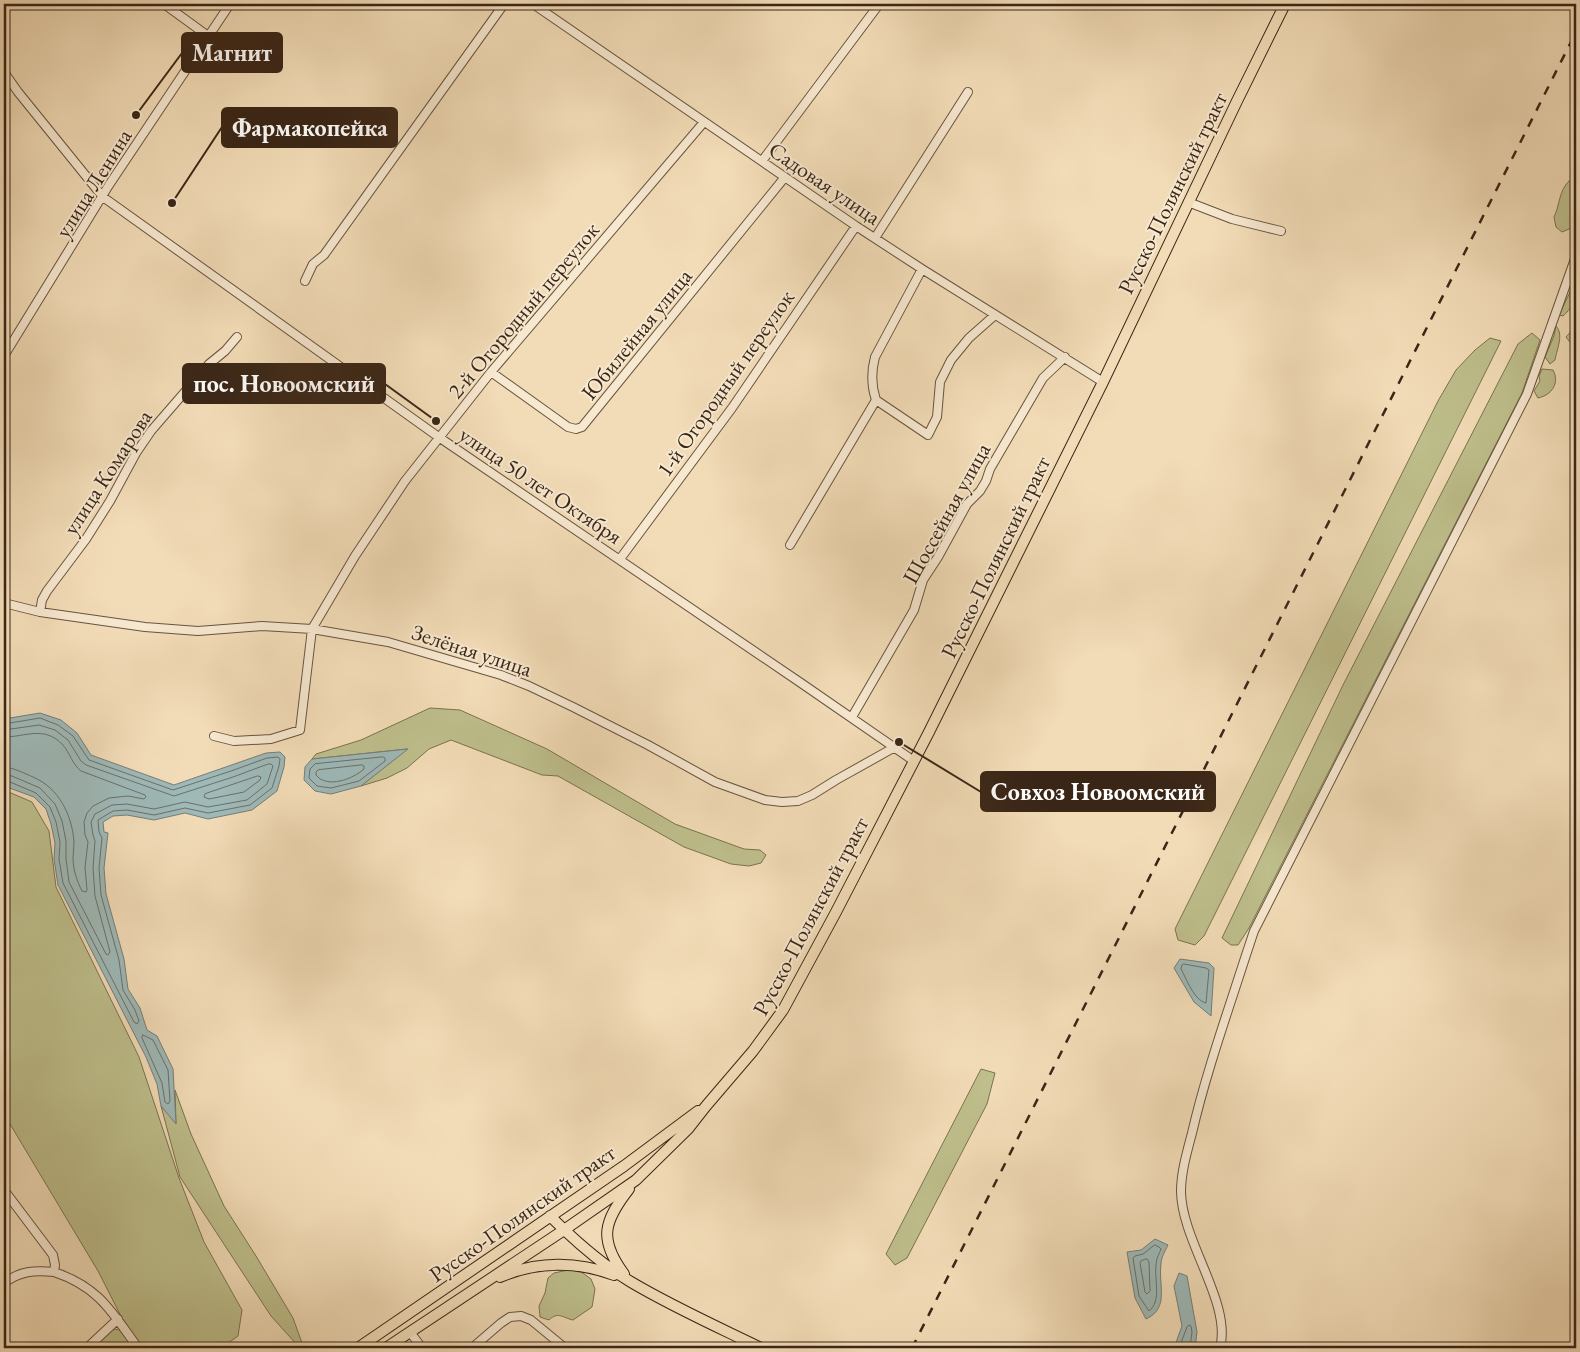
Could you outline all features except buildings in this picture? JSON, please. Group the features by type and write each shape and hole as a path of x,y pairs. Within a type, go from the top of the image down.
{"main road":[{"name":"Русско-Полянский тракт","path":"386,1348 636,1180 688,1129 754,1051 783,1010 914,761 1103,382 1188,202 1285,4"},
{"name":"Русско-Полянский тракт","path":"358,1348 624,1166 682,1121 706,1106"},
{"path":"629,1281 614,1259 609,1246 607,1230 609,1218 636,1180"},
{"path":"550,1216 600,1261 629,1281 659,1298 762,1348"},
{"path":"475,1288 523,1269 556,1264 572,1264 599,1269 629,1281"}],"street":[{"path":"164,4 208,36"},
{"name":"улица Ленина","path":"4,356 110,185 230,4"},
{"path":"305,282 313,264 324,255 504,4"},
{"name":"Садовая улица","path":"533,4 874,238 1103,382"},
{"path":"762,161 877,7"},
{"name":"улица 50 лет Октября","path":"4,74 103,197 440,438 914,761"},
{"path":"874,238 968,92"},
{"name":"2-й Огородный переулок","path":"312,629 345,572 405,481 492,372 704,122"},
{"name":"Юбилейная улица","path":"492,372 568,427 576,430 582,427 785,177"},
{"path":"1188,202 1232,220 1281,231"},
{"name":"1-й Огородный переулок","path":"620,559 732,408 856,226"},
{"path":"1220,1348 1222,1324 1216,1302 1190,1235 1181,1194 1181,1175 1198,1108 1246,955 1254,931 1527,394 1576,256"},
{"path":"922,269 876,357 871,372 872,390 876,400 928,435 937,417 940,382 951,360 969,338 995,315"},
{"name":"улица Комарова","path":"40,612 42,600 86,539 136,453 151,431 209,364 225,352 237,337"},
{"name":"Шоссейная улица","path":"852,717 914,610 923,580 967,504 980,491 990,469 1043,378 1065,358"},
{"path":"790,545 876,400"},
{"name":"Зелёная улица","path":"4,603 40,612 145,628 198,631 262,626 312,629 388,642 501,675 529,686 648,745 715,782 765,800 782,802 798,800 812,795 895,748"},
{"path":"214,736 234,741 271,739 300,730 312,629"},
{"path":"4,1190 53,1255 54,1272"},
{"path":"4,1283 14,1275 40,1271 54,1272 79,1282 93,1291 106,1304 138,1348"},
{"path":"472,1348 501,1322 510,1317 520,1316 531,1320 565,1348"},
{"path":"87,1348 118,1319"},
{"path":"410,1332 422,1348"}],"green space":[{"path":"1576,173 1576,221 1574,227 1562,232 1556,227 1554,217 1566,184"},
{"path":"1572,288 1576,293 1573,304 1563,316 1559,315"},
{"path":"1556,326 1560,333 1559,342 1555,360 1550,364 1545,357"},
{"path":"1576,326 1576,350 1566,337"},
{"path":"1532,333 1540,340 1522,393 1249,928 1238,945 1231,945 1222,938 1343,685 1518,344"},
{"path":"1490,338 1501,341 1204,936 1195,945 1178,940 1175,929 1438,401 1456,370 1475,350"},
{"path":"1542,369 1553,370 1556,379 1551,391 1538,398 1534,391 1540,381 1539,376"},
{"path":"430,708 460,710 547,749 675,824 744,849 760,850 766,855 761,863 749,866 731,864 684,847 558,776 542,775 451,740 429,749 407,768 387,778 361,786 407,749 312,759 316,754 361,740"},
{"path":"4,792 32,802 49,831 56,887 139,1057 179,1178 204,1242 242,1310 238,1336 221,1348 143,1348 125,1324 98,1271 4,1114"},
{"path":"981,1069 995,1073 987,1104 907,1258 895,1265 886,1254"},
{"path":"175,1090 191,1134 224,1206 293,1318 302,1343 298,1346 271,1316 180,1177 161,1106 176,1123"},
{"path":"568,1270 580,1271 591,1279 595,1289 592,1307 573,1320 561,1316 552,1317 549,1320 540,1317 539,1306 545,1293 548,1278 554,1273"},
{"path":"115,1329 123,1331 134,1348 91,1348 105,1334"}],"water":[{"path":"40,713 61,720 77,733 91,755 174,785 266,753 280,752 285,757 277,791 252,810 208,819 185,813 154,820 127,815 113,816 103,822 104,832 108,833 104,868 106,894 124,959 128,989 140,1008 147,1030 157,1036 173,1069 176,1124 161,1106 157,1084 146,1057 58,885 54,859 55,843 46,809 34,797 4,786 4,719"},
{"path":"408,749 361,786 331,794 315,791 304,780 305,767 312,759"},
{"path":"1180,959 1209,963 1214,968 1211,1016 1194,1002 1174,968"},
{"path":"1155,1239 1168,1245 1161,1262 1161,1302 1158,1309 1146,1319 1135,1298 1127,1252 1141,1250"},
{"path":"1179,1273 1187,1276 1197,1332 1195,1348 1174,1348 1182,1326 1174,1286"}],"railway":[{"path":"912,1348 1576,32"}],"place":[{"name":"Магнит","path":"136,115"},
{"name":"Фармакопейка","path":"172,203"},
{"name":"пос. Новоомский","path":"436,421"},
{"name":"Совхоз Новоомский","path":"899,742"}]}
